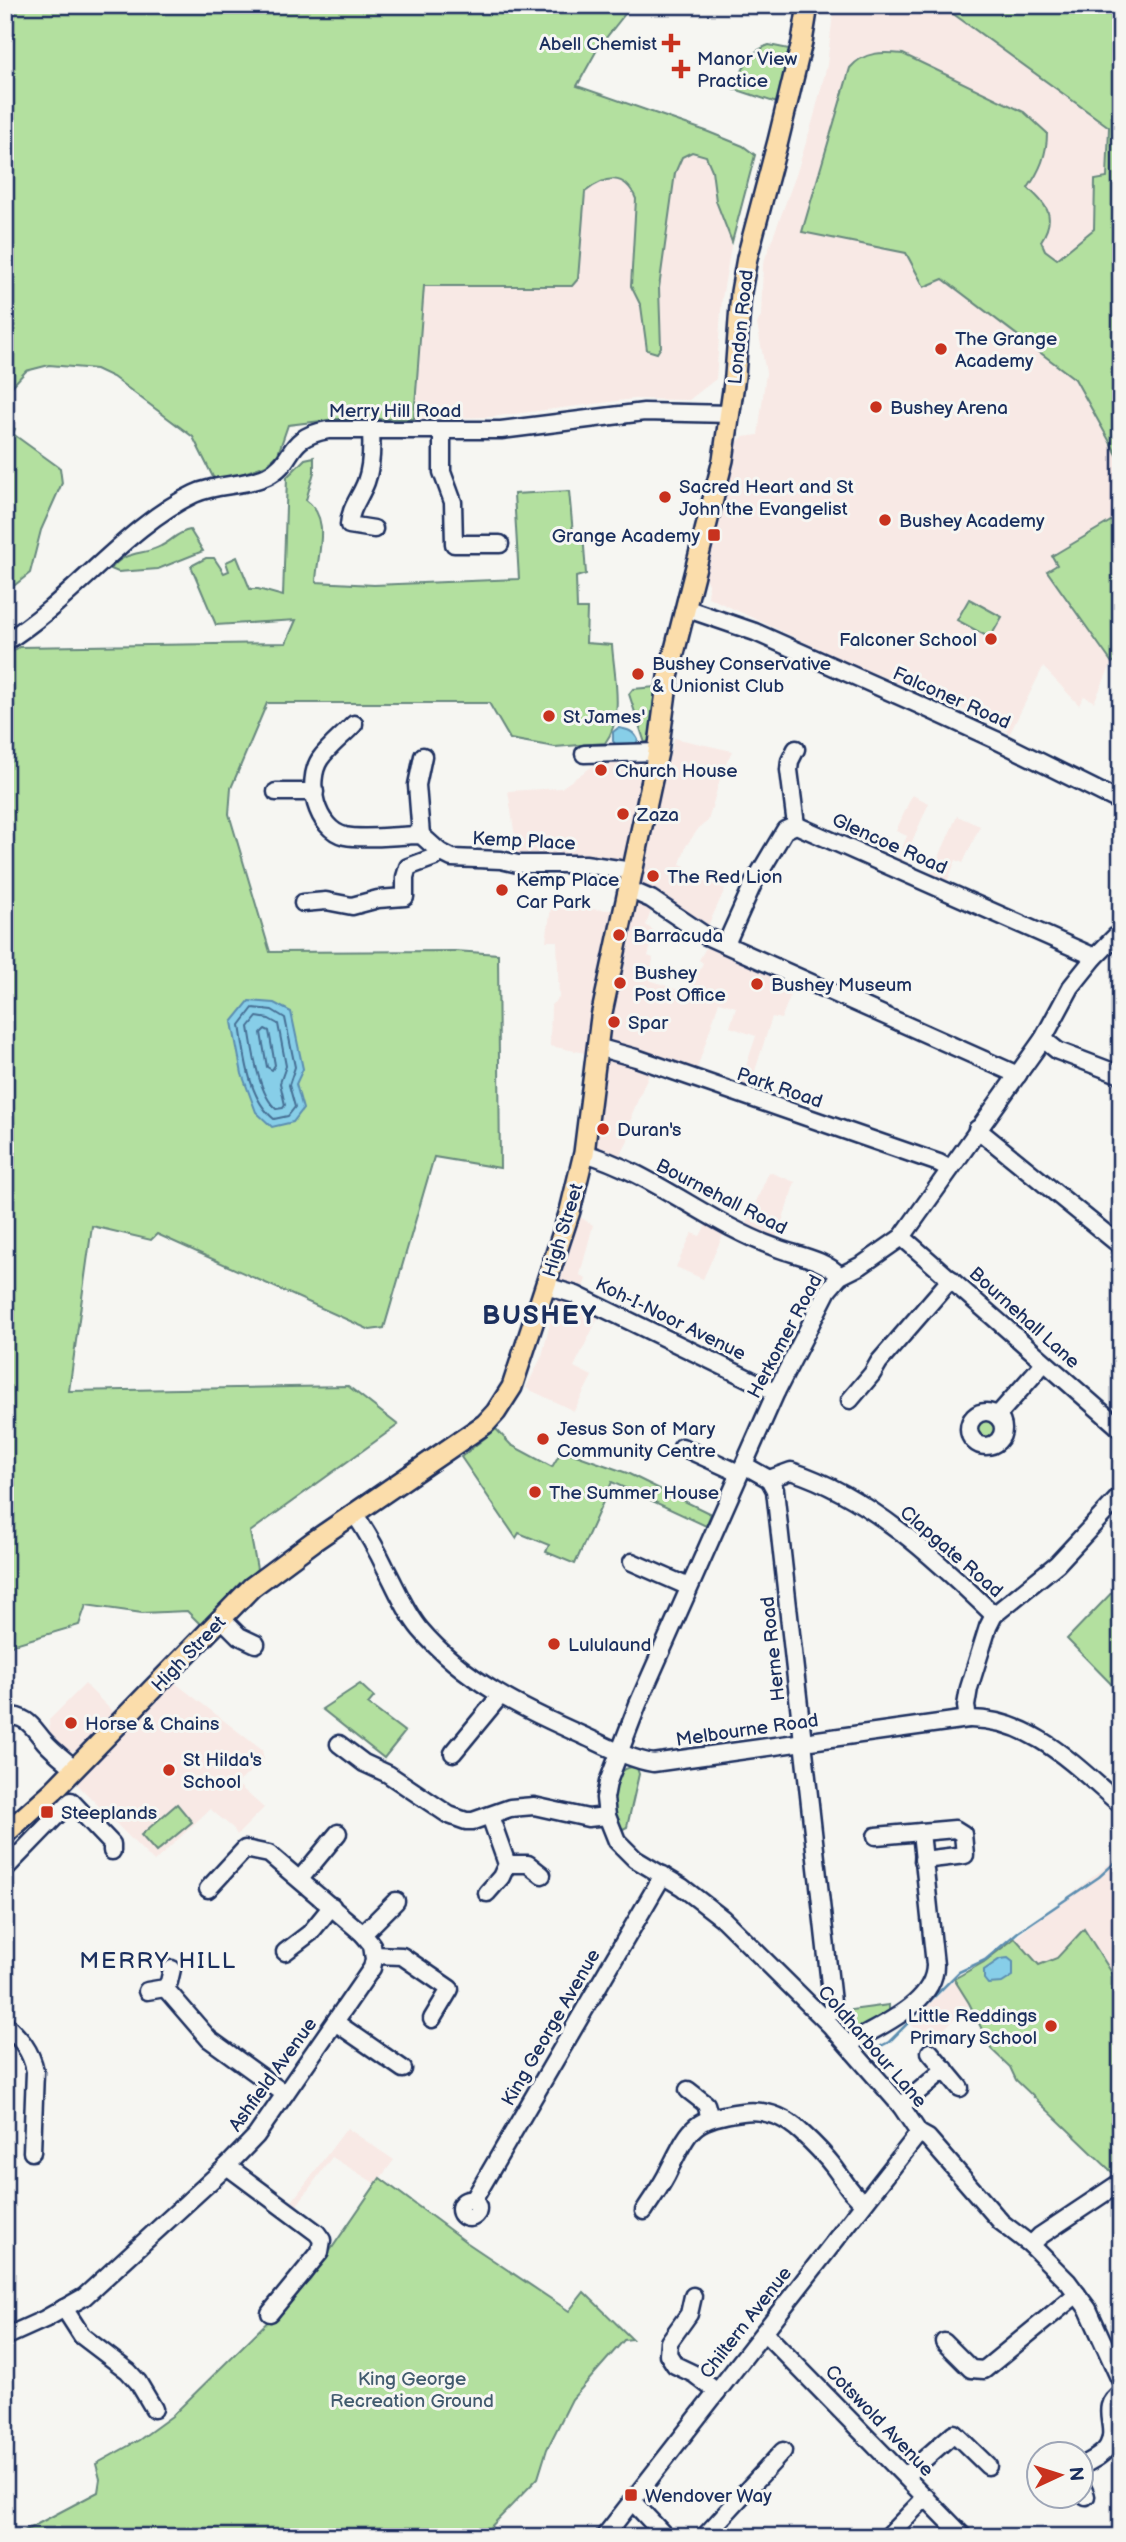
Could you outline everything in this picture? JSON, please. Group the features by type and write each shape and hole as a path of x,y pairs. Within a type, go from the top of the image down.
{"main road":[{"name":"London Road","path":"685,608 706,533 730,414 741,292 747,258 802,42 808,5"},
{"name":"High Street","path":"7,1833 75,1769 252,1587 354,1513 485,1424 512,1387 570,1211 584,1153 608,975 658,752 667,677 685,608"}],"street":[{"name":"Merry Hill Road","path":"5,642 45,614 152,522 195,494 265,477 283,463 294,446 307,435 328,430 501,430 644,412 730,414"},
{"path":"372,430 368,475 351,509 349,525 374,529"},
{"path":"442,431 442,471 453,502 454,544 500,544"},
{"name":"Falconer Road","path":"685,608 755,632 915,703 1121,802"},
{"path":"303,903 326,901 352,906 378,899 405,897 408,867 435,858 440,852 421,835 356,837 339,834 322,821 315,802 316,770 321,758 354,724"},
{"path":"726,944 753,884 785,830 796,825 789,770 796,749"},
{"path":"584,754 658,752"},
{"path":"421,835 417,785 423,756"},
{"path":"276,792 315,792"},
{"name":"Glencoe Road","path":"796,825 1095,957"},
{"name":"Kemp Place","path":"440,852 452,858 493,859 518,864 584,864 630,880 651,899 706,936 1018,1075"},
{"name":"Herkomer Road","path":"620,1752 638,1704 776,1392 828,1290 840,1276 862,1265 902,1237 1018,1075 1071,987 1121,931"},
{"path":"1042,1039 1058,1051 1121,1075"},
{"name":"Park Road","path":"597,1047 636,1058 950,1169"},
{"path":"977,1129 1121,1246"},
{"name":"Bournehall Road","path":"584,1153 621,1168 773,1247 824,1264 840,1276"},
{"name":"Bournehall Lane","path":"902,1237 1121,1429"},
{"path":"850,1400 872,1374 872,1357 951,1279"},
{"name":"Koh-I-Noor Avenue","path":"546,1286 576,1295 776,1392"},
{"path":"997,1416 1044,1363"},
{"path":"682,1447 769,1479"},
{"name":"Clapgate Road","path":"769,1479 791,1471 821,1483 866,1509 924,1549 994,1615"},
{"name":"Herne Road","path":"769,1479 776,1498 833,2011"},
{"path":"968,1719 966,1706 969,1688 994,1615 1064,1557 1121,1495"},
{"name":"Melbourne Road","path":"354,1513 420,1629 467,1673 500,1696 620,1752 653,1763 983,1718 1007,1723 1029,1732 1059,1752 1119,1804"},
{"path":"632,1562 689,1587"},
{"path":"221,1618 239,1636 256,1644"},
{"path":"453,1753 500,1696"},
{"path":"5,1715 21,1718 32,1724 46,1742 75,1769"},
{"path":"340,1744 364,1763 388,1774 449,1815 466,1821 510,1808 534,1806 588,1818 607,1816"},
{"name":"Coldharbour Lane","path":"620,1752 608,1782 605,1798 607,1816 617,1841 635,1859 682,1886 722,1918 848,2045 901,2106 919,2133 928,2138 1001,2222 1031,2245 1077,2294 1088,2309 1121,2382"},
{"path":"5,1869 71,1801 112,1844 112,1851"},
{"path":"487,1893 501,1877 507,1864 489,1816"},
{"path":"876,1836 954,1829 962,1834 965,1855 923,1860"},
{"path":"848,2045 915,2003 926,1993 933,1979 935,1965 921,1832"},
{"path":"7,1833 25,1850"},
{"path":"300,1879 338,1833"},
{"path":"208,1889 245,1849 269,1854 363,1934 372,1945 374,1955 402,1956 450,1989 432,2019"},
{"path":"507,1864 528,1864 541,1875"},
{"name":"King George Avenue","path":"473,2201 663,1875"},
{"path":"363,1934 396,1901"},
{"path":"285,1952 310,1933 332,1906"},
{"name":"Ashfield Avenue","path":"5,2337 84,2297 256,2136 369,1973 374,1955"},
{"path":"147,1991 165,1988 170,1982 172,1969"},
{"path":"165,1988 209,2039 285,2094"},
{"path":"335,2022 403,2070"},
{"path":"5,2024 25,2045 33,2061 33,2152"},
{"path":"930,2052 960,2088"},
{"path":"901,2106 944,2069"},
{"path":"688,2090 706,2104 710,2118"},
{"path":"644,2211 669,2172 687,2134 710,2118 758,2111 781,2117 801,2132 828,2159 853,2194 864,2203"},
{"name":"Chiltern Avenue","path":"604,2537 919,2133"},
{"path":"227,2166 317,2233 322,2240 320,2252 270,2313"},
{"path":"1031,2245 1040,2236 1121,2182"},
{"path":"944,2342 971,2369 984,2370 1077,2294"},
{"path":"693,2296 689,2314 669,2342 668,2354 675,2365 694,2374 718,2392"},
{"path":"64,2308 82,2336 128,2371 138,2382 154,2409"},
{"name":"Cotswold Avenue","path":"764,2332 964,2537"},
{"path":"1094,2458 1109,2445 1109,2405 1111,2400 1121,2393"},
{"path":"905,2476 954,2433 988,2466"},
{"path":"704,2537 783,2451"},
{"path":"887,2537 926,2497"},
{"path":"633,2502 666,2537"}],"shaded area":[{"name":"The Grange Academy","path":"834,5 1121,5 1121,515 1052,556 1121,657 1112,663 1094,702 1084,696 1079,705 1043,667 1010,733 958,707 851,664 708,597 709,586 705,578 738,441 743,437 758,435 766,373 757,324 761,316 763,264 813,120 827,65"},
{"path":"576,86 706,131 743,146 755,155 732,241 722,298 716,379 689,400 634,399 491,417 414,419 424,286 561,285"},
{"path":"674,738 732,751 722,772 708,821 699,828 686,846 680,864 685,866 683,872 725,889 708,926 660,893 644,888 641,883 651,828"},
{"path":"600,761 645,762 644,782 623,861 589,857 518,857 508,791 561,788"},
{"path":"912,795 929,803 903,862 897,860 907,836 896,831"},
{"path":"957,816 980,826 963,863 956,860 947,882 931,875"},
{"path":"636,901 652,908 646,925 655,932 648,956 653,958 650,980 689,994 703,963 699,960 708,944 795,984 781,1019 772,1017 749,1090 739,1087 756,1036 730,1027 736,1007 719,1002 696,1072 609,1040 616,976"},
{"path":"551,908 614,910 585,1053 550,1046 551,1005 559,998 557,941 546,941"},
{"path":"608,1057 650,1071 632,1114 628,1140 619,1159 596,1147 604,1061"},
{"path":"769,1172 795,1182 776,1240 745,1227"},
{"path":"580,1217 593,1225 580,1275 586,1279 583,1288 560,1281"},
{"path":"707,1223 724,1233 703,1279 676,1267 692,1233 700,1236"},
{"path":"556,1299 577,1304 599,1316 574,1367 592,1376 574,1411 526,1388 542,1356"},
{"name":"St Hilda's School","path":"174,1682 262,1750 264,1759 237,1784 264,1808 237,1835 233,1828 210,1809 154,1862 75,1782"},
{"path":"85,1684 115,1714 77,1750 69,1752 50,1736 49,1720"},
{"name":"Little Reddings Primary School","path":"1121,1855 1121,2171 1115,2175 1016,2080 1010,2067 992,2050 970,2004 941,2032 935,2027 931,2035 922,2037 910,2024 954,1979 984,1962"},
{"path":"347,2128 394,2160 376,2184 332,2157 295,2208 290,2204"}],"green space":[{"path":"5,5 632,5 598,48 577,86 706,131 743,146 755,155 732,242 716,201 712,170 706,156 692,152 682,157 675,173 659,288 661,347 657,353 647,350 641,306 631,286 636,199 626,184 614,179 607,180 585,192 578,279 572,286 424,286 414,419 338,419 288,425 278,454 266,465 216,483 193,437 113,377 96,369 49,365 26,371 5,394"},
{"path":"941,5 1121,5 1121,462 1075,379 943,279 924,287 906,253 802,232 850,68 861,58 888,53 903,54 1024,112 1047,133 1042,162 1028,188 1048,212 1048,225 1041,241 1045,250 1057,259 1094,229 1095,180 1107,178 1109,127"},
{"path":"769,45 789,49 777,103 734,89 751,57"},
{"path":"5,423 15,429 13,434 60,468 62,483 41,530 30,573 5,593"},
{"path":"314,457 314,472 306,500 319,517 321,527 316,582 374,585 519,579 514,494 569,491 573,533 583,533 586,574 576,577 577,609 587,609 586,643 612,645 616,683 615,721 605,743 555,747 510,739 489,703 267,703 231,788 229,814 270,952 455,951 498,954 500,1168 434,1157 384,1328 370,1330 157,1234 151,1240 92,1226 69,1391 348,1386 398,1425 250,1532 257,1569 202,1626 187,1611 142,1613 86,1605 79,1625 5,1647 5,657 19,647 286,643 296,620 216,625 191,566 206,558 214,558 224,573 229,571 226,562 237,557 250,589 283,596 287,477 305,459"},
{"path":"1121,515 1121,657 1112,663 1047,571 1057,565 1052,556"},
{"path":"190,530 203,551 158,569 118,572 111,569 123,558 154,549"},
{"path":"969,599 1002,617 990,638 957,620"},
{"path":"655,687 649,741 645,743 629,694 633,689"},
{"path":"987,1416 996,1420 1000,1429 996,1438 987,1442 978,1438 974,1429 978,1420"},
{"path":"496,1429 511,1445 552,1467 562,1450 627,1473 711,1514 706,1526 612,1482 575,1564 546,1552 549,1545 519,1533 516,1538 461,1457"},
{"path":"1121,1583 1121,1694 1067,1639"},
{"path":"360,1684 374,1697 368,1704 405,1732 384,1758 322,1709"},
{"path":"632,1767 637,1768 639,1774 627,1827 623,1829 617,1819 614,1792 619,1776"},
{"path":"177,1804 192,1822 156,1852 141,1835"},
{"name":"Little Reddings Primary School","path":"1084,1929 1121,1987 1121,2171 1115,2175 1016,2080 1010,2067 992,2050 954,1979 984,1962 1015,1938 1039,1965 1057,1958"},
{"path":"889,2005 889,2011 858,2030 850,2031 844,2023 843,2011"},
{"name":"King George Recreation Ground","path":"380,2178 466,2242 569,2311 584,2292 632,2339 624,2340 572,2399 547,2449 538,2478 481,2537 13,2537 98,2492 100,2479 96,2464 139,2440 172,2416 310,2280"}],"water":[{"path":"618,728 634,734 638,740 634,748 619,749 613,741 613,732"},
{"path":"249,1001 274,1003 291,1012 303,1069 296,1084 303,1109 293,1122 272,1127 256,1112 242,1074 232,1022"},
{"path":"1008,1958 1013,1962 1013,1976 1002,1983 988,1984 984,1979 984,1970 1000,1959"}],"waterway":[{"path":"875,2049 889,2042 959,1972 985,1960 1018,1932 1099,1877 1121,1857"}],"place":[{"name":"Abell Chemist","path":"671,43"},
{"name":"Manor View Practice","path":"681,69"},
{"name":"The Grange Academy","path":"941,349"},
{"name":"Bushey Arena","path":"876,407"},
{"name":"Sacred Heart and St John the Evangelist","path":"665,497"},
{"name":"Bushey Academy","path":"885,520"},
{"name":"Grange Academy","path":"714,535"},
{"name":"Falconer School","path":"991,639"},
{"name":"Bushey Conservative & Unionist Club","path":"638,674"},
{"name":"St James'","path":"549,716"},
{"name":"Church House","path":"601,770"},
{"name":"Zaza","path":"623,814"},
{"name":"The Red Lion","path":"653,876"},
{"name":"Kemp Place Car Park","path":"502,890"},
{"name":"Barracuda","path":"619,935"},
{"name":"Bushey Post Office","path":"620,983"},
{"name":"Bushey Museum","path":"757,984"},
{"name":"Spar","path":"614,1022"},
{"name":"Duran's","path":"603,1129"},
{"name":"Jesus Son of Mary Community Centre","path":"543,1439"},
{"name":"The Summer House","path":"535,1492"},
{"name":"Lululaund","path":"554,1644"},
{"name":"Horse & Chains","path":"71,1723"},
{"name":"St Hilda's School","path":"169,1770"},
{"name":"Steeplands","path":"47,1812"},
{"name":"Little Reddings Primary School","path":"1051,2026"},
{"name":"Wendover Way","path":"631,2495"}],"district":[{"name":"BUSHEY","path":"540,1315"},
{"name":"MERRY HILL","path":"158,1960"}]}
